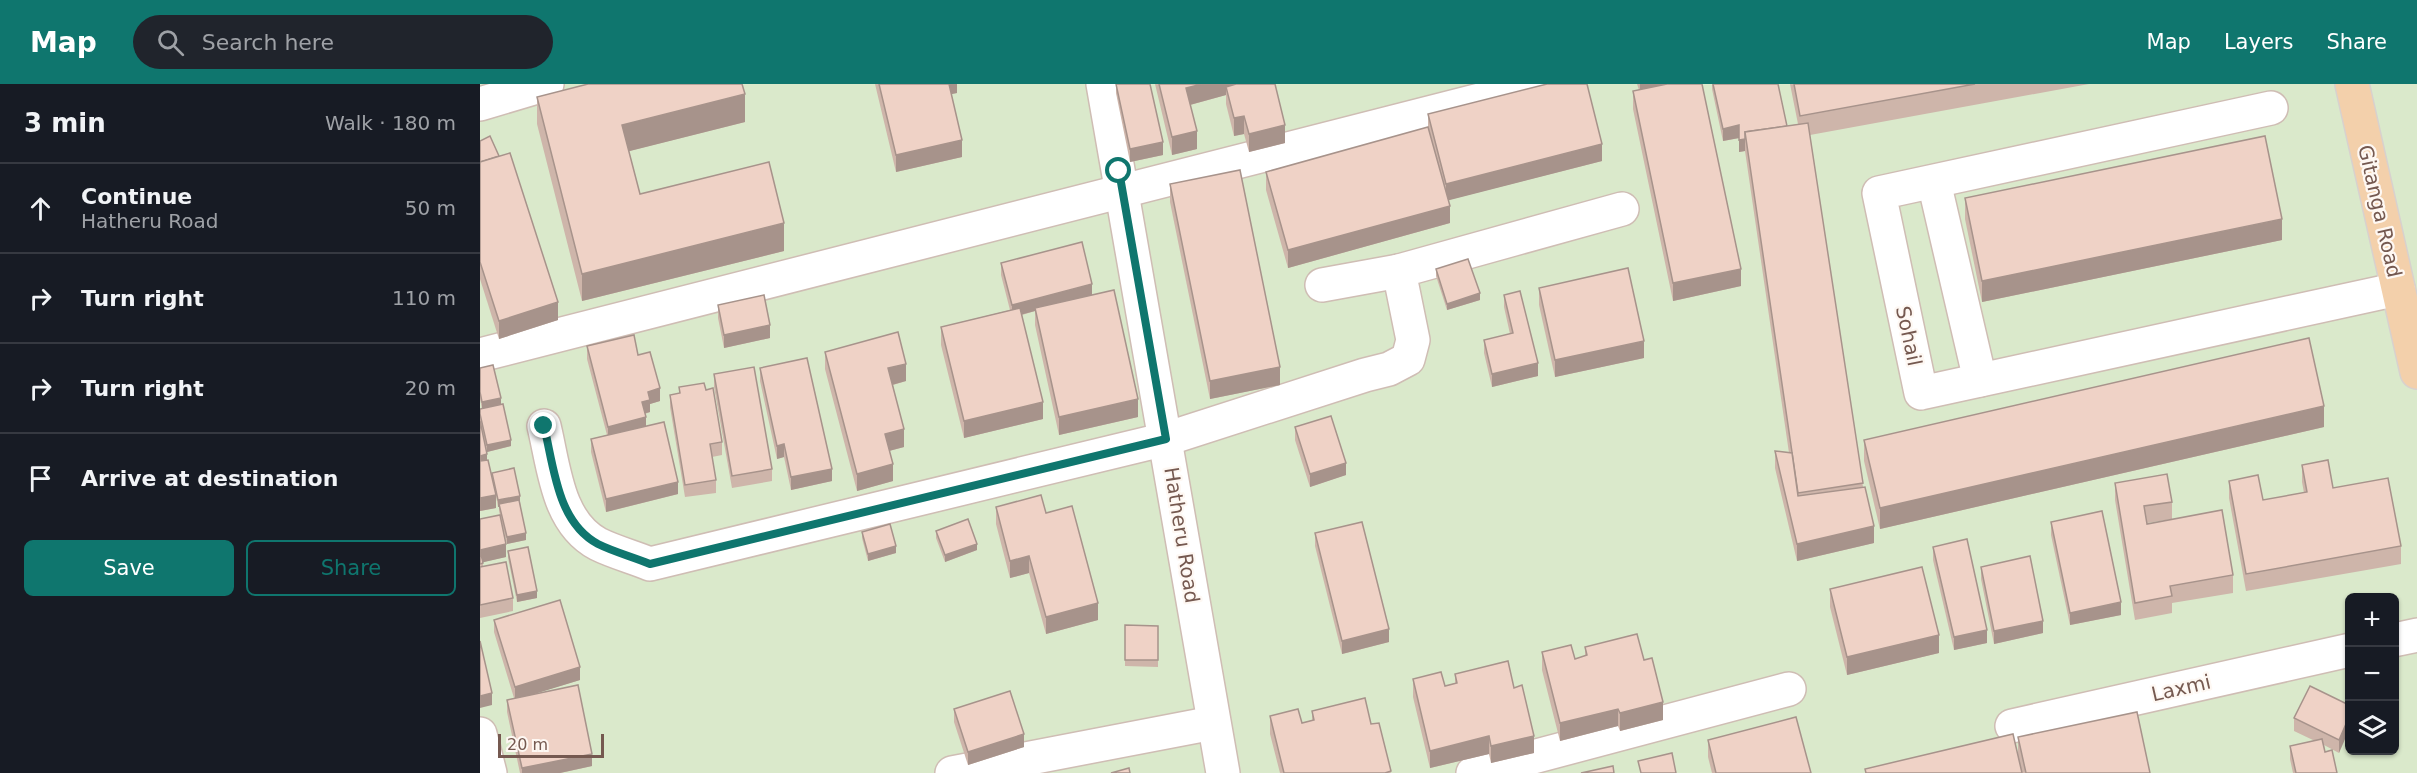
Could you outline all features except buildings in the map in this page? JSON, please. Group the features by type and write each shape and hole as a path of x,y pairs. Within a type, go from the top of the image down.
{"main road":[{"name":"Gitanga Road","path":"2352,84 2417,372"}],"street":[{"path":"482,98 547,84"},
{"name":"Hatheru Road","path":"1103,84 1223,773"},
{"path":"480,355 1515,91 1529,84"},
{"name":"Sohail","path":"2271,108 1879,193 1921,393 2398,289"},
{"path":"1934,182 1980,380"},
{"path":"1322,285 1399,271 1622,209"},
{"path":"544,426 562,502 579,530 598,543 650,564 1166,439 1389,369 1408,359 1413,340 1399,271"},
{"path":"2399,639 2417,634"},
{"name":"Laxmi","path":"2012,726 2345,651"},
{"path":"1473,773 1789,689"},
{"path":"952,773 1213,723"},
{"path":"480,734 490,773"}],"green space":[{"path":"480,84 2417,84 2417,773 480,773"}],"route":[{"path":"544,426 562,502 579,530 598,543 650,564 1166,439 1119,171"}]}
